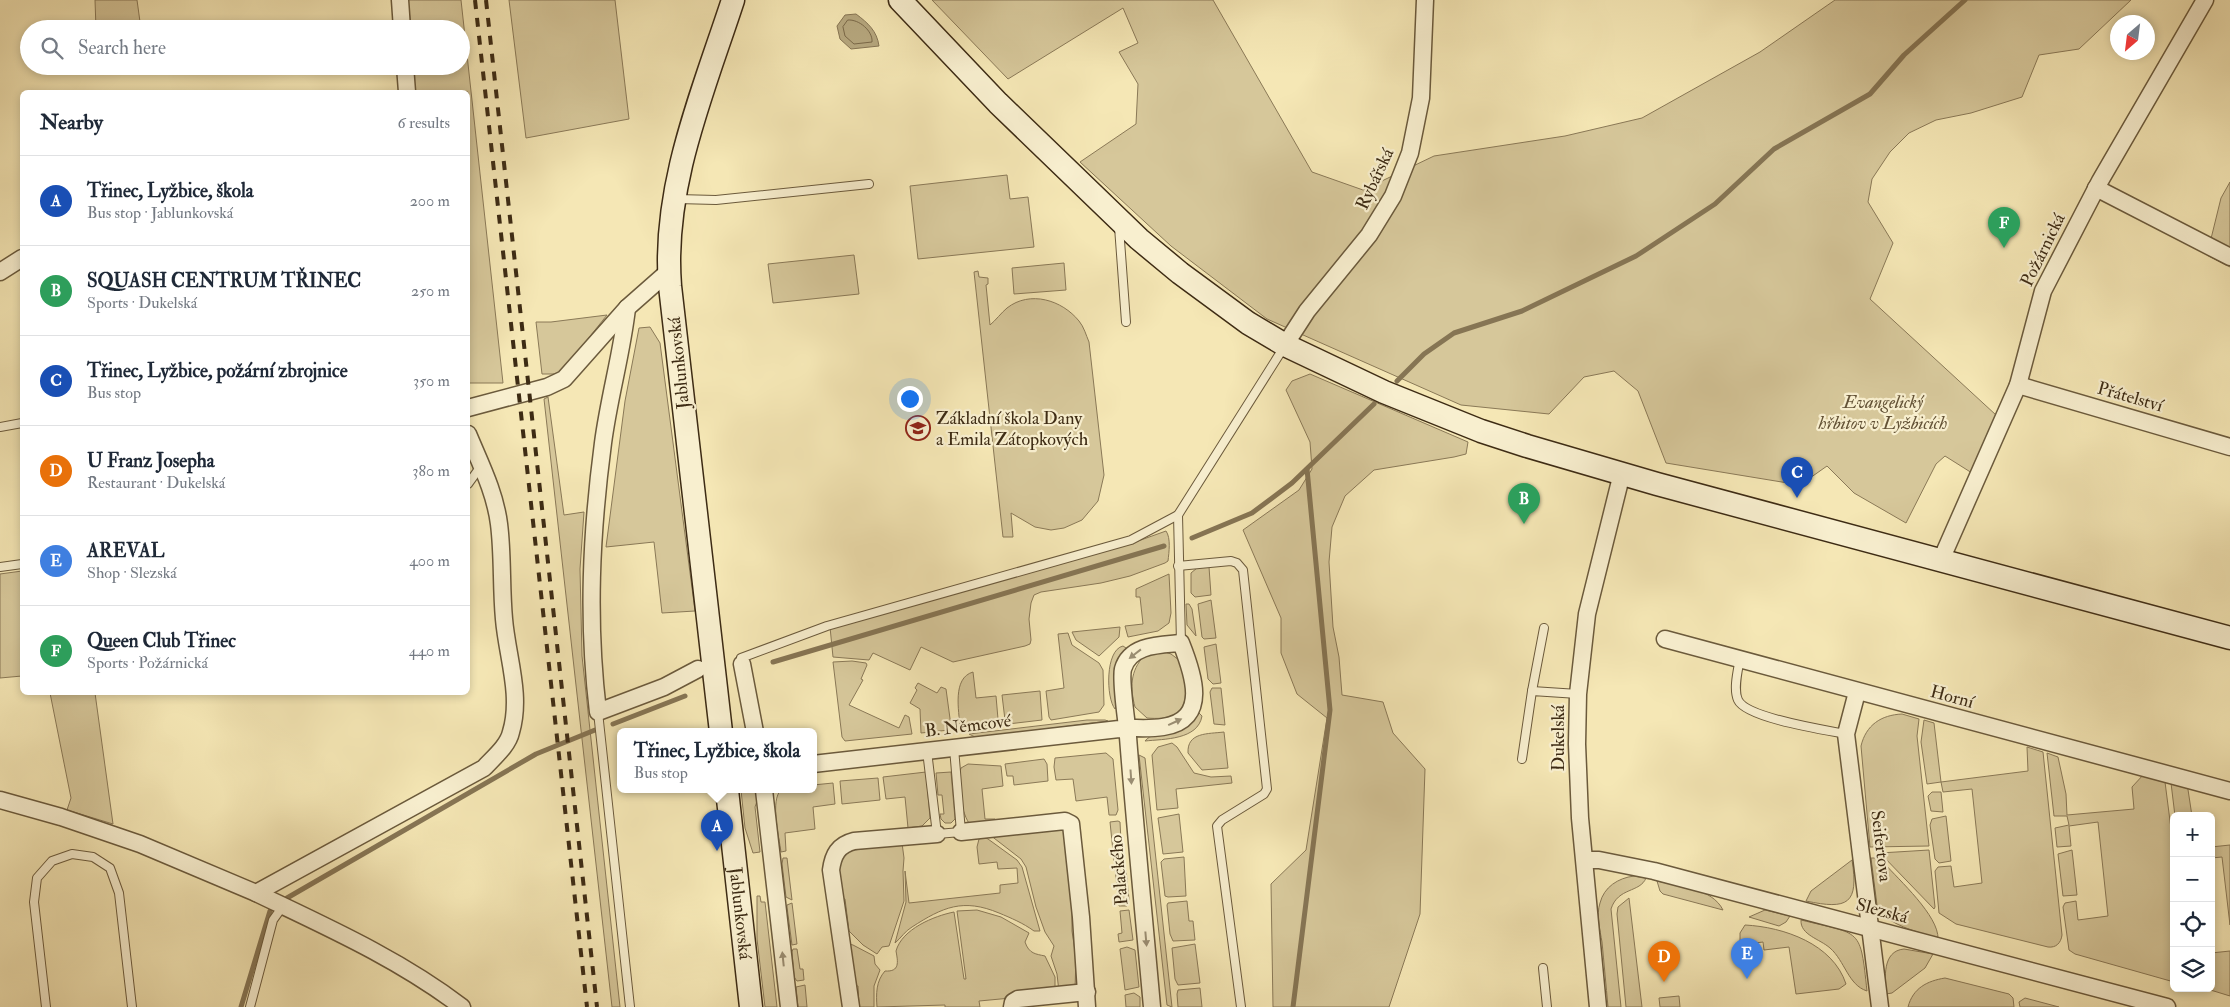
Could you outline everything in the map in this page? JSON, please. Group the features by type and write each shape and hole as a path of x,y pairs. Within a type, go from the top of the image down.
{"main road":[{"name":"Jablunkovská","path":"721,728 669,271 669,244 684,153 733,0"},
{"path":"900,0 998,103 1118,219 1180,273 1248,324 1285,345 1384,392 1481,431 1622,473 2230,638"},
{"name":"Jablunkovská","path":"727,793 751,1007"}],"street":[{"path":"400,0 401,20"},
{"name":"Rybářská","path":"1285,345 1307,311 1369,235 1393,196 1410,153 1421,98 1425,0"},
{"name":"Požárnická","path":"1940,560 2018,385 2043,291 2096,188 2204,0"},
{"path":"406,75 407,90"},
{"path":"2096,188 2230,257"},
{"path":"0,272 20,259"},
{"path":"470,407 547,387 564,379 627,308 669,271"},
{"path":"627,308 625,330 603,441 591,563 591,658 598,712 664,687 698,669"},
{"name":"Přátelství","path":"2018,385 2230,447"},
{"path":"256,893 484,768 500,751 511,734 515,711 512,666 504,619 499,523 492,494 470,439"},
{"name":"Dukelská","path":"1598,1007 1580,818 1577,744 1578,694 1587,614 1622,473"},
{"name":"Horní","path":"1665,639 2230,791"},
{"path":"1181,643 1194,684 1195,704 1182,719 1164,728 1128,728 1123,669 1131,655 1148,646 1181,643"},
{"path":"742,664 754,728"},
{"name":"Seifertova","path":"1857,692 1846,734 1880,1007"},
{"name":"B. Němcové","path":"817,764 1128,728"},
{"name":"Palackého","path":"1128,728 1152,1007"},
{"path":"764,793 789,1007"},
{"path":"0,800 61,817 140,844 256,893 364,946 434,986 462,1007"},
{"path":"960,832 1065,821 1071,824 1087,999 1018,999 1013,1002 1012,1007"},
{"path":"851,1007 831,870 837,850 843,844 854,841 937,834"},
{"name":"Slezská","path":"1585,860 1608,861 1654,871 2167,1007"}],"lane":[{"path":"675,199 716,200 869,184"},
{"path":"1118,219 1126,322"},
{"path":"742,664 741,658 827,626 1131,540 1178,515 1285,345"},
{"path":"0,426 20,423"},
{"path":"470,481 481,466"},
{"path":"1178,515 1181,643"},
{"path":"1178,566 1230,561 1237,563 1243,570 1267,789 1264,794 1222,820 1217,826 1241,1007"},
{"path":"0,567 20,564"},
{"path":"1522,759 1544,628"},
{"path":"1740,658 1736,686 1737,699 1743,707 1759,715 1846,734"},
{"path":"1532,691 1578,694"},
{"path":"598,712 630,1007"},
{"path":"927,751 937,834 960,832 954,748"},
{"path":"46,1007 34,902 37,878 52,861 72,854 93,857 110,868 119,892 132,1007"},
{"path":"250,1007 273,920 283,906"},
{"path":"1543,968 1547,1007"}],"green space":[{"path":"95,0 137,0 140,20 96,20"},
{"path":"408,0 461,0 463,20 410,20"},
{"path":"509,0 615,0 629,119 526,138"},
{"name":"Evangelický hřbitov v Lyžbicích","path":"932,0 1213,0 1312,172 1363,190 1434,156 1565,136 1642,118 1760,52 1835,0 2131,0 2115,15 2110,15 2110,20 2079,49 2039,55 2022,97 1971,113 1936,120 1909,133 1890,152 1872,179 1868,202 1893,243 1870,299 1996,415 1972,473 1945,456 1936,464 1906,523 1854,493 1827,466 1800,485 1666,463 1638,391 1614,371 1584,377 1549,414 1461,405 1267,319 1171,246 1080,162 1136,124 1138,84 1119,52 1138,43 1123,8 1008,79"},
{"path":"414,75 469,75 503,383 470,383 470,90 414,90"},
{"path":"1007,175 1010,199 1028,197 1034,247 918,259 910,186"},
{"path":"2230,182 2230,267 2207,255 2221,198"},
{"path":"854,255 859,294 773,303 768,264"},
{"path":"1064,263 1066,290 1014,294 1012,268"},
{"path":"978,271 979,277 988,278 988,284 986,285 990,325 1007,308 1016,303 1026,299 1045,300 1055,303 1072,314 1079,321 1089,342 1104,475 1098,501 1082,520 1064,528 1051,530 1035,527 1011,513 1013,537 1003,537 974,272"},
{"path":"607,315 560,374 542,374 536,322"},
{"path":"650,327 660,343 695,611 662,613 654,542 606,547 625,401 639,328"},
{"path":"1310,374 1468,442 1466,454 1374,470 1345,496 1332,527 1329,562 1333,627 1339,657 1342,695 1383,702 1393,733 1425,769 1420,914 1389,1007 1273,1007 1271,884 1306,850 1327,718 1297,694 1281,653 1281,618 1243,530 1299,490 1312,469 1310,442 1286,390 1292,381"},
{"path":"548,397 564,515 584,512 580,569 582,656 620,1007 612,1007 544,399"},
{"path":"1166,531 1169,537 1169,549 1168,561 1165,563 1130,576 1101,583 1041,592 1034,595 1029,619 1031,640 1030,644 1025,646 953,662 921,647 910,670 873,653 869,660 833,657 830,627 1138,541"},
{"path":"1209,567 1211,595 1195,597 1191,593 1191,573 1197,568"},
{"path":"20,571 20,676 0,678 0,574"},
{"path":"1169,574 1171,613 1169,623 1158,631 1128,637 1125,626 1143,624 1140,597 1136,597 1136,589"},
{"path":"1211,600 1216,638 1204,639 1202,637 1198,604"},
{"path":"1186,604 1189,604 1192,609 1196,636 1187,625"},
{"path":"1120,627 1119,637 1099,656 1076,640 1072,632"},
{"path":"1068,633 1072,645 1099,663 1103,670 1104,705 1099,712 1051,720 1046,691 1064,688 1058,634"},
{"path":"1216,644 1221,683 1213,684 1208,679 1204,647"},
{"path":"1123,646 1126,648 1116,669 1117,706 1115,709 1110,695 1110,665 1117,649"},
{"path":"1165,652 1183,663 1186,686 1183,704 1179,711 1172,716 1147,718 1135,707 1132,680 1139,662 1144,656"},
{"path":"852,661 866,663 867,665 861,679 863,680 849,705 899,728 905,715 909,717 912,734 845,741 842,737 833,662"},
{"path":"973,672 976,698 996,696 998,719 995,725 960,727 959,688 966,675"},
{"path":"918,683 937,693 941,687 946,689 951,726 949,730 921,733 920,709 910,703 917,690 915,688"},
{"path":"1212,688 1221,688 1225,725 1214,724 1210,692"},
{"path":"1040,691 1042,720 1008,724 1005,720 1002,695"},
{"path":"50,695 95,695 113,824 67,810 71,798"},
{"path":"1199,713 1202,716 1199,724 1187,734 1170,739 1145,741 1156,735 1185,728"},
{"path":"1902,714 1919,719 1917,736 1929,846 1870,847 1861,746 1867,732 1875,722 1887,716"},
{"path":"1087,720 1108,721 977,738 969,734"},
{"path":"1924,720 1934,723 1941,782 1927,784 1921,742"},
{"path":"1224,732 1228,768 1202,770 1188,753 1191,741 1200,735"},
{"path":"1172,743 1177,747 1194,773 1211,777 1231,776 1232,783 1176,789 1178,808 1157,810 1152,755 1158,747"},
{"path":"2027,747 2043,752 2062,935 2058,944 2048,947 1956,924 1939,913 1935,871 1938,867 1951,866 1954,887 1982,883 1972,789 1943,792 1941,782 2028,771"},
{"path":"1106,753 1113,759 1118,810 1116,815 1109,815 1107,797 1076,801 1073,779 1056,780 1055,758"},
{"path":"2047,753 2058,757 2066,794 2067,815 2134,809 2132,787 2144,774 2165,782 2170,821 2170,981 2075,954 2069,950 2063,907 2065,903 2076,901 2078,920 2108,916 2098,822 2069,826 2071,846 2057,847 2055,828 2069,825 2067,816 2054,816"},
{"path":"1139,755 1145,758 1172,1007 1167,1005"},
{"path":"1044,759 1047,764 1048,781 1014,785 1013,776 1007,776 1005,764"},
{"path":"968,764 1001,766 1003,786 982,789 985,819 995,819 995,825 971,826 967,821 962,806 959,781 961,768"},
{"path":"926,772 930,818 922,826 908,828 905,797 886,799 883,777"},
{"path":"951,772 955,819 951,823 945,823 941,819 940,814 944,814 942,795 938,795 936,773"},
{"path":"878,778 880,800 842,804 840,781"},
{"path":"833,783 835,804 813,807 815,829 785,833 786,851 781,852 776,810 778,795 779,793 817,793 817,785"},
{"path":"2171,783 2187,783 2191,812 2175,812"},
{"path":"1932,792 1941,792 1943,812 1931,811 1928,796"},
{"path":"741,793 760,793 755,807 760,852 753,853 745,828"},
{"path":"1179,814 1183,852 1163,854 1158,818"},
{"path":"1946,816 1951,861 1939,863 1935,859 1930,825 1932,819"},
{"path":"1110,822 1120,822 1122,861 1114,861"},
{"path":"1064,826 1072,904 1072,931 1076,958 1075,989 1059,992 1057,974 1051,956 1054,946 1045,932 1036,907 1026,867 1021,859 990,835"},
{"path":"984,837 1017,860 1022,867 1040,931 1034,931 986,908 964,906 954,907 934,914 910,929 895,943 906,902 905,871 909,903 1000,893 1000,885 1018,883 1017,868 998,869 997,862 979,864 977,847 979,839"},
{"path":"902,843 904,901 889,946 882,947 877,954 863,945 849,931 845,899 839,897 838,867 843,856 848,851"},
{"path":"2230,845 2230,925 2222,857 2215,858 2215,847"},
{"path":"1929,850 1935,907 1934,909 1880,853"},
{"path":"2072,850 2077,895 2063,896 2058,854"},
{"path":"1184,857 1186,896 1165,896 1161,862 1164,859"},
{"path":"783,858 787,858 792,900 786,897"},
{"path":"1871,858 1877,858 1884,863 1917,899 1932,920 1937,930 1938,939 1903,927 1881,912 1877,905"},
{"path":"1852,860 1854,886 1852,895 1847,900 1841,904 1832,905 1806,901 1811,891"},
{"path":"1122,867 1126,870 1129,899 1127,906 1119,906 1115,868"},
{"path":"1634,876 1646,878 1639,886 1619,897 1611,909 1621,1007 1608,1007 1598,912 1602,897 1608,888 1617,881"},
{"path":"1657,881 1703,892 1718,903 1723,910 1663,894"},
{"path":"757,896 760,896 761,902 765,902 777,1007 765,1007 757,939"},
{"path":"1629,898 1642,1007 1626,1007 1617,914 1618,907"},
{"path":"1187,901 1189,921 1193,921 1195,940 1173,941 1170,934 1167,905 1168,903"},
{"path":"792,903 797,944 792,945 787,905"},
{"path":"977,910 1001,917 1029,933 1025,942 1033,953 1045,956 1055,977 1055,990 1011,998 979,1001 980,1007 945,1007 945,1005 877,1007 878,983 885,971 896,968 896,951 899,943 912,930 928,920 954,912 964,979 966,979 957,911"},
{"path":"1129,910 1133,940 1119,942 1118,934 1122,933 1120,911"},
{"path":"1765,910 1790,916 1786,922 1779,926 1749,917"},
{"path":"1801,920 1836,928 1854,937 1859,944 1862,955 1867,991 1855,984 1830,948 1807,933"},
{"path":"1745,925 1775,929 1805,940 1819,948 1840,970 1846,984 1839,989 1796,994 1789,947 1764,950 1763,942 1740,945 1740,933"},
{"path":"845,943 874,956 875,964 880,970 874,986 874,1007 859,1007 858,986 852,986"},
{"path":"1195,944 1200,983 1178,985 1175,979 1172,948"},
{"path":"1127,947 1135,950 1139,987 1125,990 1120,949"},
{"path":"793,949 797,949 804,980 797,981 794,977 792,952"},
{"path":"1904,949 1933,954 1925,968 1892,993 1886,994 1885,973 1888,960 1897,951"},
{"path":"2230,951 2230,996 2215,991 2215,953"},
{"path":"1945,978 2009,994 2013,998 2014,1007 1908,1007 1913,995 1922,986"},
{"path":"805,985 807,1007 798,1007 796,987"},
{"path":"1200,988 1202,1007 1178,1007 1178,990"},
{"path":"1134,993 1140,997 1140,1007 1126,1007 1125,995"},
{"path":"1679,996 1680,1007 1660,1007 1659,998"},
{"path":"2025,998 2059,1007 2020,1007 2019,1002"}],"water":[{"path":"856,14 871,28 879,46 851,49 840,39 837,26 845,15"}],"waterway":[{"path":"1397,381 1424,354 1454,333 1522,311 1636,256 1715,204 1774,149 1870,94 1904,55 1965,0"},
{"path":"1192,538 1252,513 1292,483 1374,404"},
{"path":"1293,1007 1330,710 1307,469"},
{"path":"773,662 1164,546"},
{"path":"613,724 685,696"},
{"path":"287,898 536,754 595,730"},
{"path":"241,1007 270,911"}],"railway":[{"path":"475,0 587,1007"},
{"path":"486,0 597,1007"}],"place":[{"name":"Queen Club Třinec","path":"2004,248"},
{"name":"Základní škola Dany a Emila Zátopkových","path":"918,428"},
{"name":"Třinec, Lyžbice, požární zbrojnice","path":"1797,498"},
{"name":"SQUASH CENTRUM TŘINEC","path":"1524,524"},
{"name":"Třinec, Lyžbice, škola","path":"717,851"},
{"name":"AREVAL","path":"1747,979"},
{"name":"U Franz Josepha","path":"1664,982"}]}
